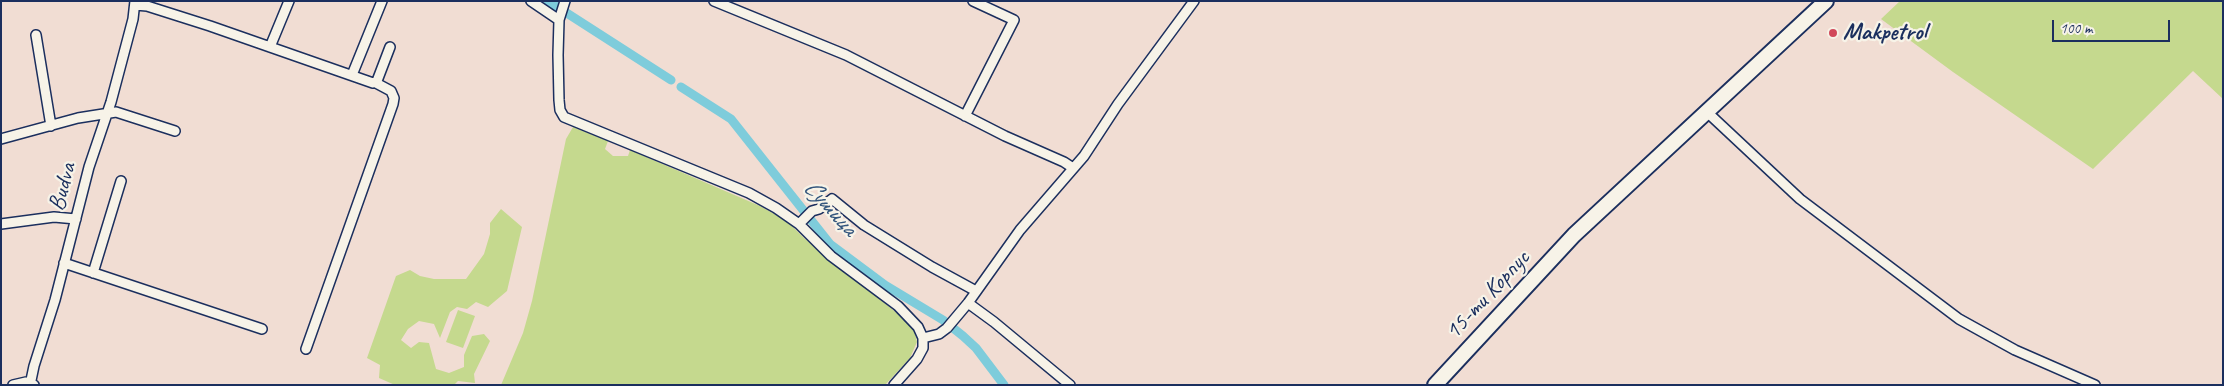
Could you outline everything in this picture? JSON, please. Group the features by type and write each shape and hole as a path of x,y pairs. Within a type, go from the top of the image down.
{"main road":[{"name":"15-ти Корпус","path":"1436,384 1574,236 1826,1"}],"street":[{"path":"270,47 289,1"},
{"path":"352,75 382,1"},
{"path":"532,1 559,20"},
{"path":"564,1 559,20 559,100 560,110 564,117 749,193 776,208 805,217 831,256 911,318 918,327 923,338 923,348 917,359 894,385"},
{"path":"714,1 846,55 1005,136 1064,162 1073,168"},
{"path":"966,116 1014,20 973,1"},
{"path":"923,338 939,334 947,328 968,303 1020,230 1084,156 1118,104 1194,1"},
{"path":"135,3 376,83 391,91 394,98 393,104 306,349"},
{"name":"Budva","path":"13,385 32,384 34,366 55,300 106,113 111,102 135,3"},
{"path":"36,35 52,126"},
{"path":"376,83 390,47"},
{"path":"1,139 78,118 116,112 175,131"},
{"path":"1707,112 1800,199 1959,319 2015,350 2095,385"},
{"path":"93,273 121,181"},
{"path":"805,217 832,199 864,225 976,292"},
{"path":"1,224 54,217 76,219"},
{"path":"64,263 262,329"},
{"path":"968,303 1070,385"}],"green space":[{"path":"1900,1 2223,1 2223,99 2193,71 2093,169 1953,72 1881,19"},
{"path":"573,127 608,141 605,149 613,156 628,156 630,150 760,206 787,221 804,238 914,329 917,342 910,358 885,385 501,385 523,333 532,301 566,139"},
{"path":"501,209 522,227 507,291 488,307 476,302 467,309 457,307 450,312 440,338 434,324 419,321 408,329 401,340 411,348 419,342 429,343 436,369 449,373 464,367 464,355 472,336 484,334 490,341 474,374 475,383 458,381 454,385 395,385 379,378 380,365 367,358 396,276 410,270 420,276 434,279 466,279 484,254 490,234 490,223"},
{"path":"458,310 475,316 463,348 446,342"}],"waterway":[{"name":"Сушица","path":"548,1 671,80"},
{"name":"Сушица","path":"681,87 731,119 830,244 885,285 943,320 963,336 976,348 1004,385"}],"place":[{"name":"Makpetrol","path":"1833,33"}]}
